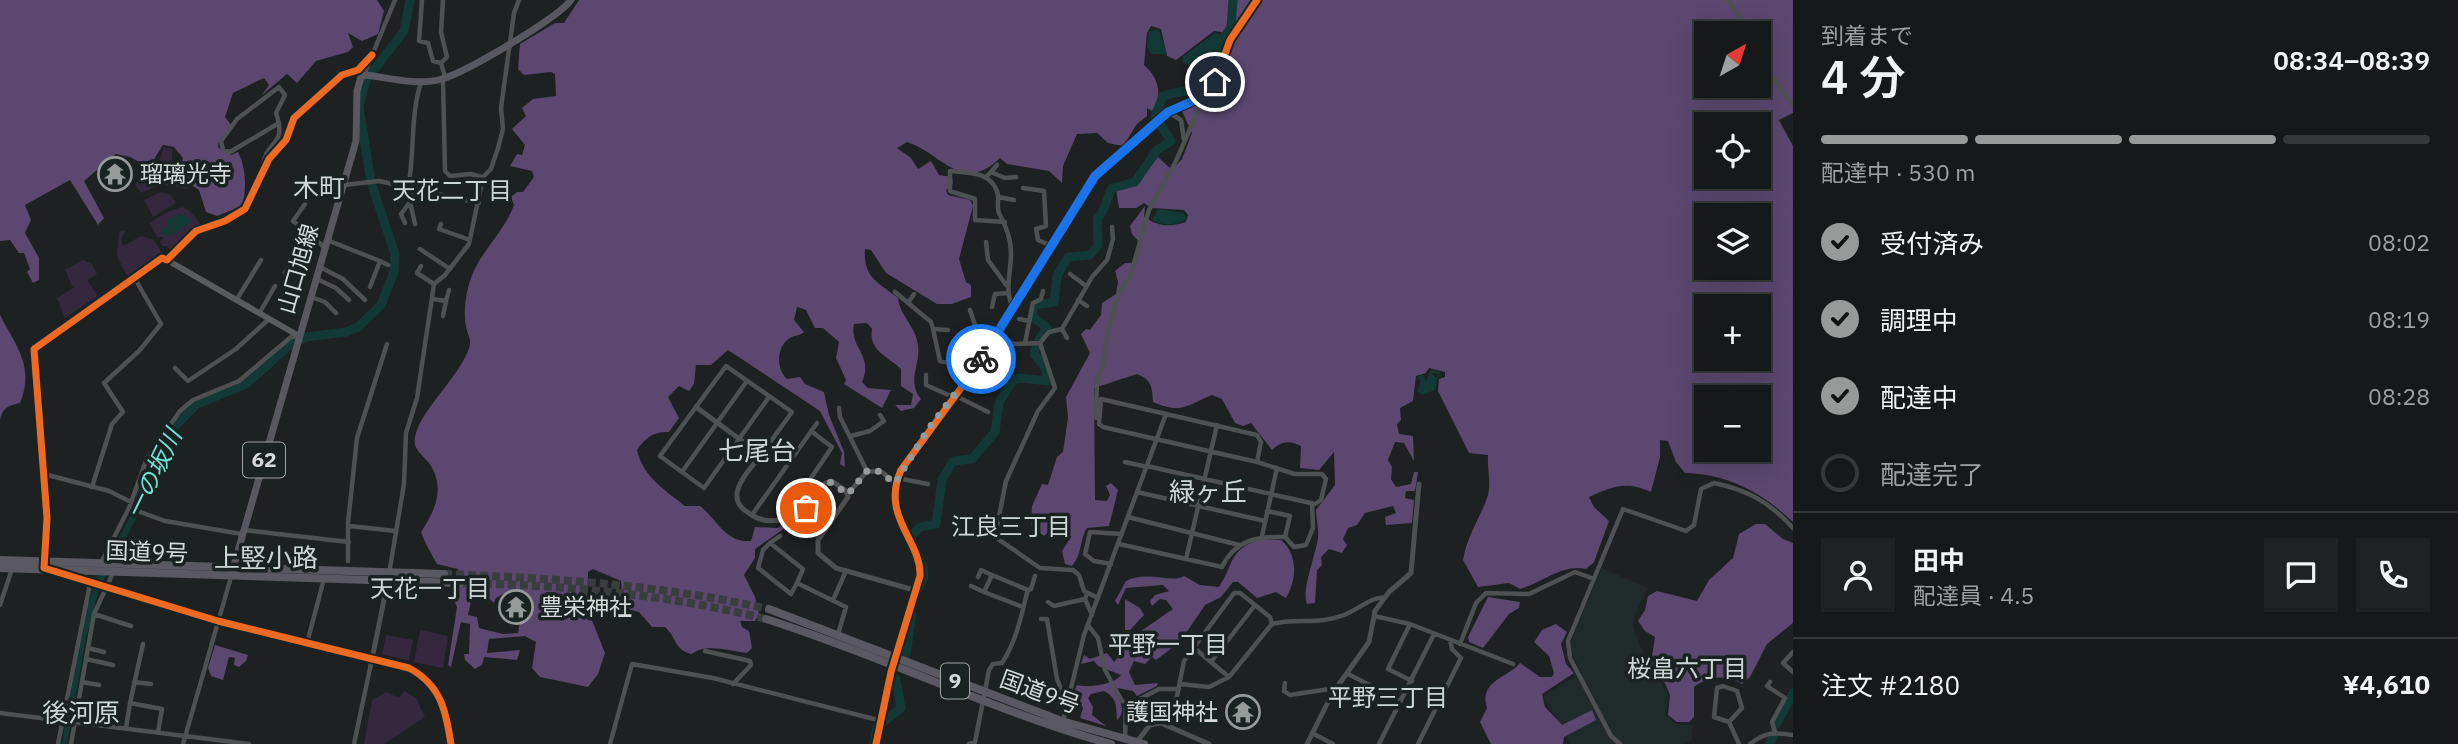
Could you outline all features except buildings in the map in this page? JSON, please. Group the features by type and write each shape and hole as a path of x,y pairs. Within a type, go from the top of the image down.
{"highway":[{"name":"国道9号","path":"0,560 44,565 101,565 113,568 389,576 460,583"},
{"name":"国道9号","path":"0,568 44,565"},
{"name":"国道9号","path":"233,571 324,578 444,574"},
{"name":"国道9号","path":"895,661 838,634 767,614 1111,744"},
{"name":"国道9号","path":"1061,725 1139,743"}],"main road":[{"path":"364,75 421,82 444,78 560,13 571,0"},
{"name":"山口旭線","path":"233,571 356,141 357,91 364,75"},
{"path":"167,260 299,336"}],"street":[{"path":"364,75 395,0"},
{"path":"422,0 419,41 428,43 433,61 441,63"},
{"path":"441,63 447,57 441,32 443,0"},
{"path":"354,744 389,576 404,484 406,433 417,398 434,284 450,269 470,240 483,177 491,169 503,129 501,108 514,13 519,0"},
{"path":"1125,462 1312,503 1321,500 1326,479 1322,474 1295,474 1096,423 1097,384 1105,359 1108,330 1120,291 1130,277 1149,210 1204,96 1215,82 1230,40 1257,0"},
{"path":"1728,0 1743,21"},
{"path":"372,55 358,70 345,74 294,118 286,140 269,159 245,209 225,221 196,231 167,260 162,258 34,349 44,474 44,565 91,584 218,621 409,667 427,679 443,704 451,744"},
{"path":"441,63 444,78 445,171 450,176 471,174 483,177"},
{"path":"1771,74 1793,105"},
{"path":"415,224 410,188 414,158 415,93 421,82"},
{"path":"264,172 265,157 281,132 279,123 276,113 285,95 279,86 237,119 221,141 221,147 230,152 279,123"},
{"path":"876,744 921,567 900,524 896,481 927,431 971,376 1095,176 1168,112 1204,96"},
{"path":"1168,112 1181,120 1184,141"},
{"path":"289,128 295,132"},
{"path":"986,177 996,166"},
{"path":"1005,222 975,220 975,199 950,191 950,171 986,177 997,190 999,213 1005,222 1012,256 1008,293 1013,308"},
{"path":"990,172 1005,178 1016,177"},
{"path":"344,184 374,181 479,203"},
{"path":"1023,188 1044,191 1046,226 1036,229 1037,236 1038,240 1052,246"},
{"path":"998,197 1014,200"},
{"path":"405,223 401,214 410,202"},
{"path":"305,204 293,221 310,235 388,265"},
{"path":"441,224 439,229 470,240"},
{"path":"1040,344 1049,332 1062,329 1086,286 1107,260 1113,239 1112,226"},
{"path":"285,273 310,235"},
{"path":"986,242 988,260 1008,287"},
{"path":"420,249 450,269"},
{"path":"237,299 261,260"},
{"path":"370,286 380,261"},
{"path":"412,278 421,266"},
{"path":"319,267 348,283 365,300"},
{"path":"417,273 434,284"},
{"path":"92,487 112,424 123,412 104,383 139,351 160,324 134,277"},
{"path":"1071,277 1086,286"},
{"path":"316,279 336,288 349,300"},
{"path":"260,312 275,286"},
{"path":"443,316 449,290"},
{"path":"1025,343 1032,299 1041,299 1043,291"},
{"path":"895,292 931,322 940,361 957,364 971,376"},
{"path":"992,307 995,293 1008,293"},
{"path":"908,303 914,294"},
{"path":"310,297 325,302 336,313"},
{"path":"433,299 446,301"},
{"path":"1078,300 1087,306"},
{"path":"970,310 979,337 986,348"},
{"path":"175,368 188,381 258,332 270,318"},
{"path":"1019,319 1029,321"},
{"path":"1062,329 1067,338"},
{"path":"933,330 948,330"},
{"path":"964,334 979,337"},
{"path":"101,565 130,507 156,442 180,411 192,400 239,381 290,337 299,336"},
{"path":"994,338 1014,344 1040,344"},
{"path":"348,561 356,438 387,344"},
{"path":"1040,344 1055,388 1038,411 1006,481 995,537 1040,568 1073,570 1092,615"},
{"path":"962,345 986,348"},
{"path":"769,397 704,488 660,456 726,366 792,412 737,493 740,506 752,515 770,522 806,508 828,481 848,494"},
{"path":"976,368 990,379"},
{"path":"926,375 926,385 988,412"},
{"path":"682,472 747,381"},
{"path":"1099,424 1101,399 1217,425 1257,435 1261,442 1256,462"},
{"path":"696,407 761,455"},
{"path":"839,408 867,471"},
{"path":"1061,725 1088,625 1166,414"},
{"path":"851,436 884,421 880,415"},
{"path":"752,515 817,423"},
{"path":"1186,559 1217,425"},
{"path":"784,518 832,447 811,431"},
{"path":"1262,536 1277,468"},
{"path":"867,471 883,472 896,481 929,484"},
{"path":"867,471 848,494 816,546 818,553 831,565 846,571 914,590"},
{"path":"44,474 109,491 141,513 192,527 349,542"},
{"path":"1620,744 1611,736 1568,649 1568,641 1623,509 1686,531 1694,525 1701,489 1709,483 1751,493 1770,505 1793,528"},
{"path":"1307,744 1336,688 1371,638 1373,615 1384,598 1409,576 1413,568 1419,484"},
{"path":"1137,492 1265,521"},
{"path":"1119,544 1222,567 1229,553 1262,536 1285,537 1294,547 1306,545 1312,528 1312,503"},
{"path":"1267,511 1290,516 1285,537"},
{"path":"1128,517 1240,545"},
{"path":"350,526 395,531"},
{"path":"1111,564 1094,561 1085,554 1090,532 1122,534"},
{"path":"770,543 803,569 791,594 758,568 763,550 770,543 780,536"},
{"path":"71,744 94,614 113,568"},
{"path":"0,604 12,569"},
{"path":"978,577 981,570 1028,590"},
{"path":"183,744 233,571"},
{"path":"833,600 846,571"},
{"path":"1460,644 1476,603 1486,593 1529,594 1575,572 1594,579"},
{"path":"984,592 992,575"},
{"path":"969,744 975,742 990,666 1002,663 1012,648 1028,590 1031,589 1035,576"},
{"path":"307,643 324,578"},
{"path":"797,583 846,607 838,634"},
{"path":"58,744 65,721 91,584"},
{"path":"971,586 1023,607"},
{"path":"1166,724 1174,711 1184,661 1234,593 1240,593 1270,617 1272,624"},
{"path":"1048,602 1054,606 1086,596 1098,598"},
{"path":"1126,704 1159,689 1179,686 1209,687 1228,677 1272,624 1319,623 1355,611 1378,597 1384,598"},
{"path":"1212,662 1255,605"},
{"path":"94,614 131,625"},
{"path":"1373,615 1410,624 1513,664"},
{"path":"1047,619 1057,679 1063,694 1068,695"},
{"path":"1410,624 1388,669 1412,681"},
{"path":"1088,625 1098,638 1105,670 1113,688 1126,704 1125,739"},
{"path":"1379,744 1434,634"},
{"path":"1418,744 1461,658 1452,649 1450,640"},
{"path":"126,728 143,645"},
{"path":"1193,647 1228,677"},
{"path":"88,649 104,652"},
{"path":"705,651 750,661 751,665 732,685"},
{"path":"1793,652 1783,663 1793,671"},
{"path":"86,659 113,665"},
{"path":"610,744 629,665 713,678 882,721"},
{"path":"1348,674 1401,701"},
{"path":"82,682 99,685"},
{"path":"134,682 151,684"},
{"path":"1285,683 1284,691 1290,695 1336,688"},
{"path":"1729,722 1742,708 1737,691 1723,686 1717,688 1714,717 1729,722 1739,744"},
{"path":"1767,686 1785,698 1772,722 1775,732"},
{"path":"158,732 163,701"},
{"path":"130,703 162,709"},
{"path":"0,713 249,744"},
{"path":"1139,743 1150,725 1166,724 1209,744"},
{"path":"1750,744 1763,734 1775,732 1793,735"},
{"path":"1312,733 1333,744"}],"shaded area":[{"path":"0,0 377,0 384,11 378,34 362,41 348,33 353,47 348,52 316,61 297,83 287,74 262,95 269,85 264,78 233,93 225,117 232,126 219,140 218,147 231,155 238,152 241,158 245,179 242,206 217,216 206,212 199,190 188,183 180,168 183,158 174,147 163,145 149,167 130,157 116,154 84,181 104,218 98,225 70,180 25,205 31,220 25,233 39,258 39,280 33,283 27,272 30,269 24,253 19,253 10,240 0,241"},
{"path":"579,0 1793,0 1793,113 1779,120 1793,146 1793,522 1770,502 1744,487 1716,477 1685,473 1676,462 1668,441 1660,440 1660,457 1651,492 1620,486 1589,497 1594,507 1609,521 1594,562 1586,569 1561,571 1520,589 1509,583 1478,587 1463,560 1467,543 1488,493 1488,455 1469,453 1438,391 1439,379 1445,377 1445,372 1429,368 1426,373 1416,376 1413,401 1400,408 1401,420 1397,424 1399,434 1413,436 1414,461 1404,443 1395,442 1388,460 1392,467 1391,479 1396,487 1411,484 1414,472 1418,472 1415,491 1406,491 1405,498 1414,500 1412,523 1386,525 1385,517 1396,513 1393,506 1365,513 1357,525 1348,528 1343,539 1347,545 1342,553 1329,549 1321,557 1322,565 1317,570 1315,603 1307,604 1307,582 1318,538 1316,510 1335,485 1334,452 1319,470 1300,468 1301,446 1286,442 1272,450 1251,423 1243,426 1235,423 1222,399 1212,395 1183,407 1163,406 1153,402 1150,385 1137,374 1094,388 1095,500 1107,501 1110,495 1106,486 1111,483 1118,490 1109,526 1087,528 1072,566 1065,564 1062,551 1071,537 1066,527 1057,524 1044,536 1031,526 1032,506 1042,484 1048,485 1057,457 1063,452 1068,418 1066,397 1090,353 1081,334 1086,329 1090,330 1101,315 1102,303 1116,294 1118,282 1115,271 1125,263 1135,263 1140,243 1132,234 1130,226 1145,206 1144,217 1155,223 1169,225 1186,222 1188,215 1184,210 1151,208 1144,203 1136,208 1119,208 1116,189 1138,182 1158,157 1172,170 1182,159 1192,133 1181,109 1209,93 1216,86 1223,70 1224,36 1221,32 1214,31 1176,60 1167,56 1161,29 1151,26 1147,33 1144,65 1153,75 1158,87 1158,99 1152,111 1147,108 1147,116 1137,124 1123,146 1108,143 1097,133 1077,134 1063,166 1062,183 1049,171 1007,164 1000,158 975,173 963,172 907,142 897,148 911,158 918,169 931,161 939,175 952,177 953,183 946,190 948,195 970,200 973,206 959,259 966,282 971,285 971,297 952,304 937,304 886,273 871,250 865,249 869,273 898,298 917,339 914,379 921,399 914,408 901,411 895,405 911,405 913,394 901,386 901,369 876,348 872,329 867,323 854,324 853,332 865,365 862,382 868,388 891,390 882,408 844,384 846,380 836,358 839,342 823,328 815,328 806,310 797,307 794,320 804,332 788,339 784,344 779,356 780,369 787,379 800,377 805,384 824,392 829,415 844,452 845,467 840,464 842,453 820,411 728,350 711,365 696,365 694,384 689,391 679,386 668,397 679,418 669,432 650,436 637,450 644,468 656,482 685,506 700,506 728,534 742,541 751,541 755,527 777,528 789,523 755,549 755,558 744,575 755,597 759,614 755,621 740,621 742,627 749,631 752,648 747,653 711,648 692,654 682,650 665,627 652,627 639,612 623,608 621,581 593,569 588,572 587,608 605,653 598,674 588,687 540,677 532,668 536,642 525,636 489,639 487,653 520,650 517,660 484,657 482,665 475,669 465,660 464,654 469,654 470,624 461,622 451,667 448,665 457,607 451,593 453,587 463,586 463,578 458,569 437,564 421,532 431,516 438,490 434,472 414,441 424,416 455,374 469,347 465,309 475,269 510,215 514,205 511,197 517,192 523,192 534,177 532,171 510,166 517,154 522,155 525,145 512,129 526,116 522,108 533,99 556,96 555,74 551,72 524,75 518,69 520,44 555,23 564,23","holes":["505,593 528,596 530,611 521,614 518,633 503,634 479,628 477,617 468,615 472,597 486,596 494,603 496,598"]},
{"path":"1159,30 1167,54 1151,54 1147,47 1149,31"},
{"path":"1215,33 1220,34 1223,42 1215,74 1183,63 1182,57"},
{"path":"164,147 172,149 172,166 188,189 161,184 141,193 135,185 140,178 156,169"},
{"path":"161,192 171,195 176,203 153,217 144,200"},
{"path":"182,207 190,211 201,225 170,251 168,246 162,246 160,242 163,237 157,237 150,223 167,212"},
{"path":"1158,209 1184,213 1186,219 1173,224 1156,222 1152,220"},
{"path":"181,214 193,221 170,236 162,234 162,229 169,226 167,220"},
{"path":"126,230 121,239 123,246 141,236 154,240 162,253 127,276 117,256 119,232"},
{"path":"83,260 92,264 97,274 87,280 98,296 65,318 57,298 76,286 72,286 65,270"},
{"path":"0,315 22,357 25,378 20,403 7,408 0,420"},
{"path":"1431,369 1443,374 1431,373 1437,378 1435,390 1422,395 1417,391 1421,381 1417,377 1423,375 1426,382"},
{"path":"177,419 182,423 147,486 141,509 99,589 86,638 67,744 62,744 83,621 96,578 135,508 138,498 135,497 156,447"},
{"path":"1756,524 1765,524 1783,539 1793,543 1793,623 1767,644 1750,677 1742,684 1718,678 1705,680 1694,687 1694,717 1689,722 1677,722 1668,715 1670,695 1665,683 1654,676 1650,668 1655,637 1645,631 1638,621 1645,610 1648,596 1657,591 1697,601 1709,580 1733,558 1739,534"},
{"path":"1262,539 1281,540 1290,552 1294,575 1286,598 1276,592 1257,598 1238,582 1233,582 1221,597 1205,605 1180,642 1156,660 1152,657 1145,664 1134,661 1129,672 1135,685 1158,683 1157,686 1137,696 1133,691 1118,688 1116,692 1122,710 1117,720 1112,697 1104,691 1091,694 1088,698 1093,707 1092,715 1106,726 1080,718 1083,708 1074,692 1077,685 1100,685 1121,675 1098,666 1094,661 1081,664 1084,655 1090,659 1107,653 1114,662 1125,649 1125,642 1173,609 1166,600 1160,599 1152,606 1150,601 1155,595 1169,591 1163,585 1126,588 1118,605 1115,601 1126,581 1142,577 1173,579 1184,576 1200,585 1219,587 1238,552"},
{"path":"1602,568 1648,588 1633,619 1633,627 1651,674 1662,684 1668,696 1665,716 1678,725 1692,725 1692,740 1683,744 1570,744 1543,696 1582,673 1572,654 1571,641"},
{"path":"1488,597 1520,602 1519,608 1509,614 1483,648 1469,642 1468,637"},
{"path":"1125,599 1140,608 1144,615 1130,630 1125,630"},
{"path":"1556,624 1567,632 1561,644 1566,664 1574,673 1542,694 1545,707 1562,725 1592,710 1596,720 1564,737 1563,744 1491,744 1480,722 1487,708 1487,692 1496,681 1520,663 1540,677 1552,677 1554,673 1549,656 1534,642 1542,630"},
{"path":"420,630 448,636 443,668 414,662"},
{"path":"386,635 413,640 409,661 382,654"},
{"path":"215,645 248,655 239,667 234,665 235,658 229,657 223,680 211,676 208,668"},
{"path":"404,691 416,698 425,717 384,744 364,744 372,700 386,692 399,698"}],"waterway":[{"name":"一の坂川","path":"174,427 197,404 246,384 291,344 306,337 346,332 358,327 381,305 394,272 395,254 371,182 359,106 366,80 404,31 410,0"},
{"path":"1215,49 1231,28 1233,0"},
{"path":"1039,340 1047,328 1032,316 1034,305 1054,302 1057,276 1068,257 1090,255 1098,245 1097,219 1112,188 1135,182 1157,150 1171,141 1155,117 1163,96 1204,86 1213,75 1213,65"},
{"path":"916,593 924,577 923,567 910,537 920,527 936,524 942,480 953,461 972,459 995,432 999,403 1012,381 1019,378 1049,381 1044,366 1034,354 1036,347"},
{"path":"906,654 912,614"},
{"path":"874,744 877,727 901,708 896,679"},
{"path":"1776,725 1793,693"},
{"path":"1770,744 1774,734"}],"tunnel":[{"path":"444,574 648,588 769,609"},
{"path":"460,583 614,592 690,603 766,619"}],"cycle path":[{"path":"876,744 891,672 920,576 919,563 903,528 895,501 901,470 975,369 1095,176 1168,112 1204,96 1215,82 1230,40 1257,0"},
{"path":"372,55 358,70 342,75 294,118 286,140 269,159 245,209 225,221 196,231 167,260 162,258 34,349 47,518 44,568 218,621 409,668 428,682 440,700 451,744"}],"way so far":[{"path":"806,508 828,481 832,481 848,494 867,471 875,469 889,476 895,483 927,431 953,401 981,359"}],"place":[{"name":"瑠璃光寺","path":"115,174"},
{"name":"豊栄神社","path":"516,607"},
{"name":"護国神社","path":"1243,712"}],"district":[{"name":"木町","path":"319,188"},
{"name":"天花二丁目","path":"452,191"},
{"name":"七尾台","path":"757,451"},
{"name":"緑ヶ丘","path":"1208,492"},
{"name":"江良三丁目","path":"1011,527"},
{"name":"上竪小路","path":"266,558"},
{"name":"天花一丁目","path":"430,589"},
{"name":"平野一丁目","path":"1168,645"},
{"name":"桜畠六丁目","path":"1687,669"},
{"name":"平野三丁目","path":"1388,698"},
{"name":"後河原","path":"81,713"}],"route":[{"path":"981,359 1095,176 1119,158 1156,121 1177,107 1204,96 1215,82"}]}
